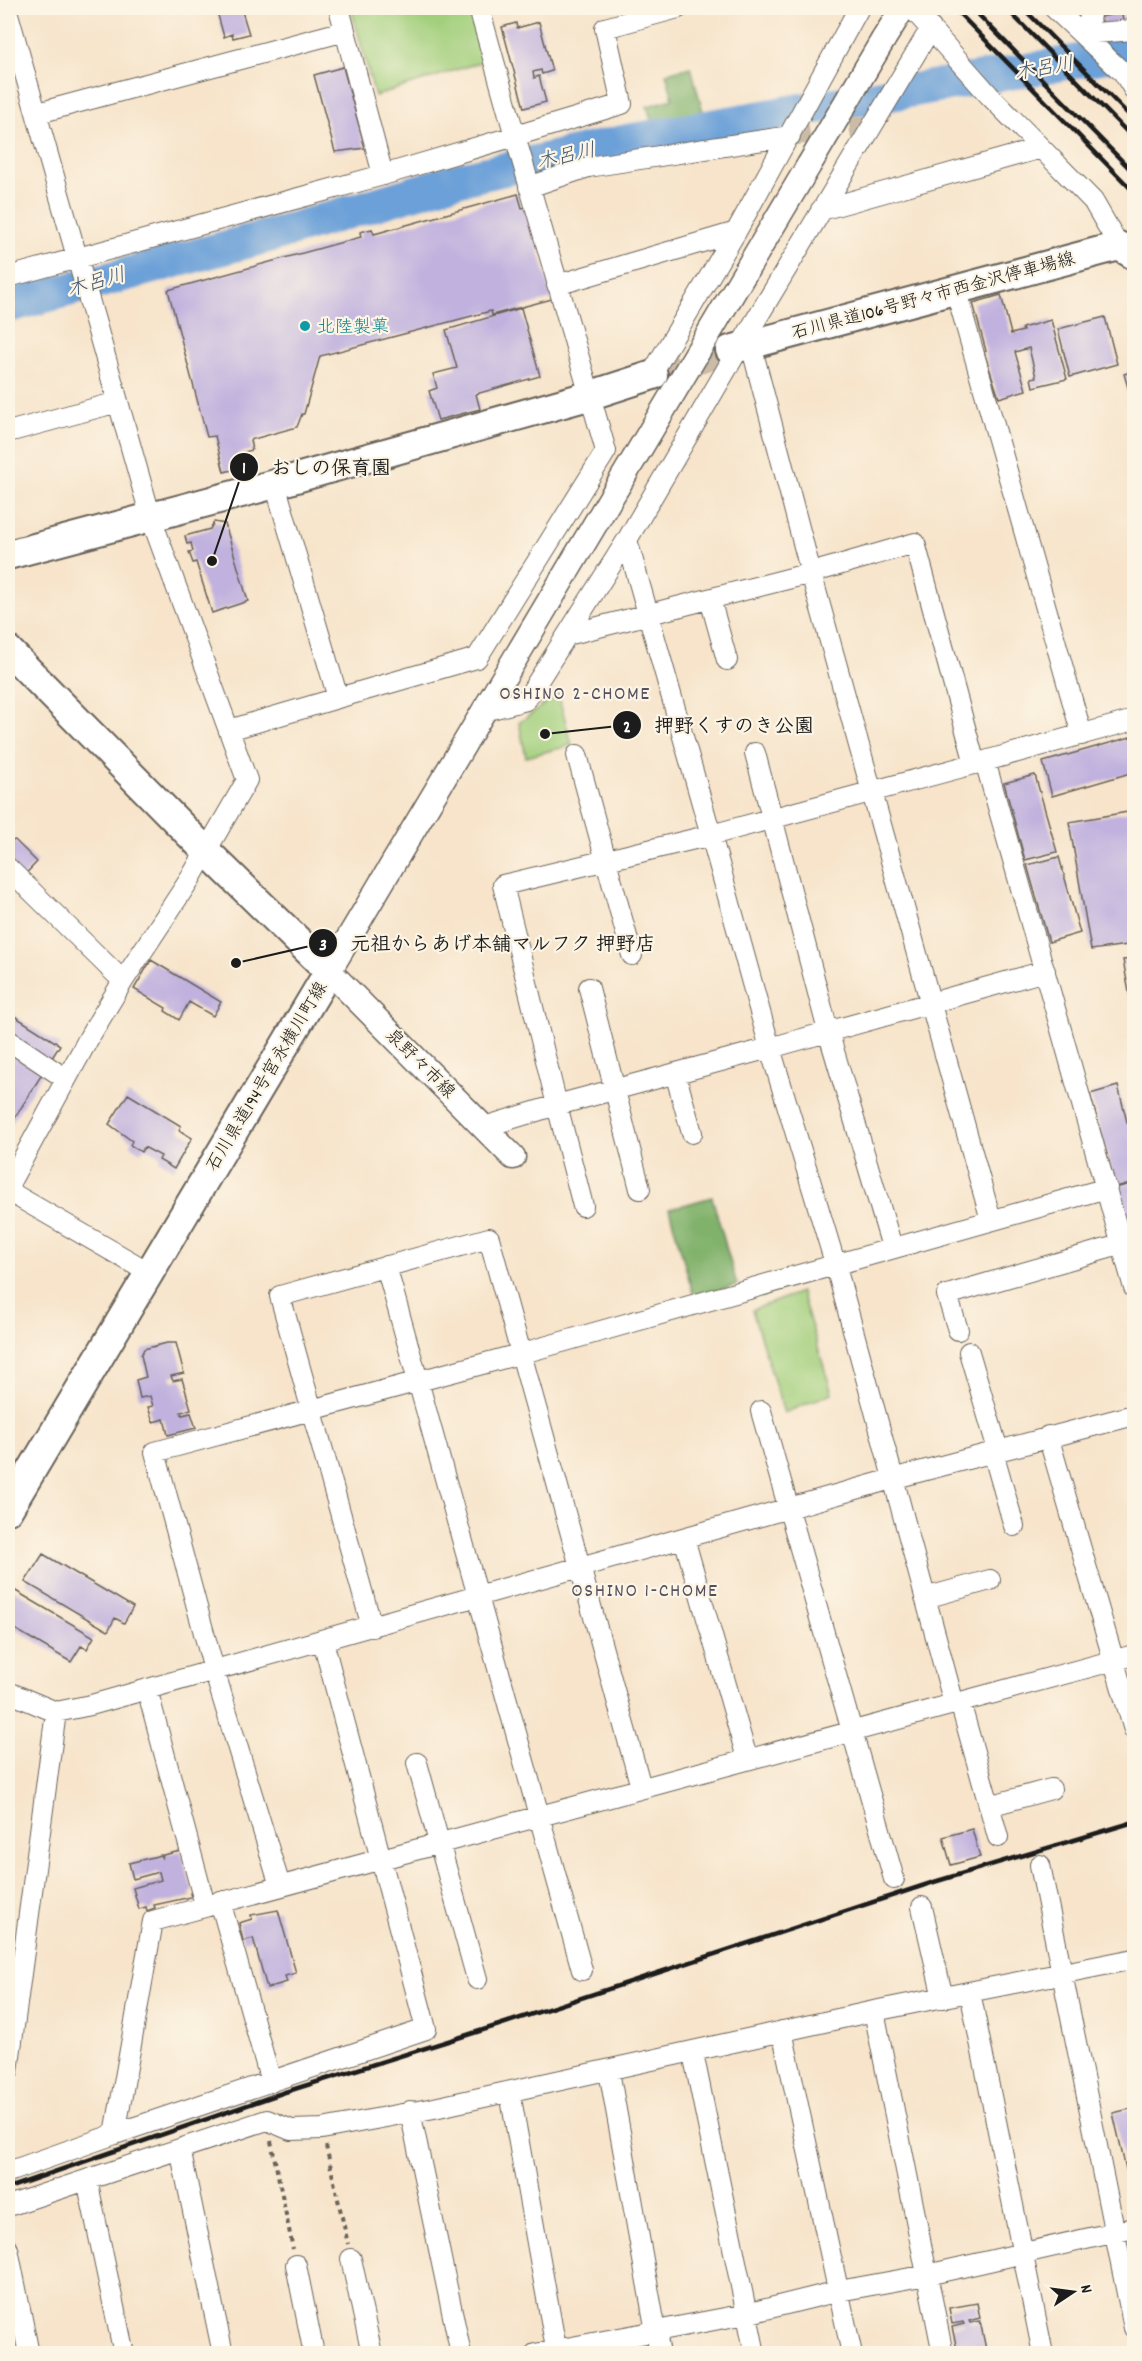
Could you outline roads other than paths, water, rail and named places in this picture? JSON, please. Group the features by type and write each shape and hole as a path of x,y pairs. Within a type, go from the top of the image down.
{"main road":[{"name":"石川県道106号野々市西金沢停車場線","path":"740,348 956,291 1127,251"},
{"path":"8,555 274,484 588,396 652,375"},
{"name":"石川県道194号宮永横川町線","path":"8,650 205,850 329,970 8,1510"}],"street":[{"path":"339,8 383,175"},
{"path":"229,730 477,658 606,451 556,285 479,8"},
{"path":"8,276 79,261 383,175 517,143 622,104 604,28 678,8"},
{"path":"652,375 793,132 859,8"},
{"path":"329,970 903,8"},
{"path":"912,8 989,95 1093,201 1127,251"},
{"path":"1054,8 1125,70 1134,90"},
{"path":"1086,36 1091,8"},
{"path":"8,14 38,113 151,518 248,780 190,879 123,981 66,1079 8,1188 150,1273"},
{"path":"484,711 526,700 627,540 931,28"},
{"path":"1086,36 1134,30"},
{"path":"38,113 345,31"},
{"path":"528,184 588,167 793,132"},
{"path":"821,210 1041,148"},
{"path":"556,285 736,232"},
{"path":"956,291 1082,735"},
{"path":"740,348 811,573 991,1220"},
{"path":"8,432 118,402"},
{"path":"274,484 338,698"},
{"path":"627,540 770,1048 835,1263 925,1598 998,1837"},
{"path":"567,635 811,573 915,543 1045,971 1134,1288"},
{"path":"710,599 727,660"},
{"path":"477,658 502,682"},
{"path":"583,1206 503,885 711,835 1134,720"},
{"path":"755,753 828,1031 892,1247"},
{"path":"577,755 608,860 632,955"},
{"path":"8,868 123,981"},
{"name":"泉野々市線","path":"329,970 513,1157"},
{"path":"484,1127 1045,971"},
{"path":"589,988 640,1189"},
{"path":"8,1040 66,1079"},
{"path":"675,1073 692,1133"},
{"path":"280,1886 214,1670 155,1452 523,1353 1107,1188"},
{"path":"372,1627 280,1296 489,1238 523,1353 641,1787"},
{"path":"958,1330 947,1295 1123,1244"},
{"path":"386,1266 582,1970"},
{"path":"969,1352 1014,1526"},
{"path":"761,1411 894,1879"},
{"path":"8,1692 56,1712 323,1641 1048,1436 1134,1415"},
{"path":"1048,1436 1134,1730"},
{"path":"684,1538 747,1758"},
{"path":"925,1598 990,1580"},
{"path":"8,2172 426,2029 323,1641"},
{"path":"116,2134 153,1920 1134,1655"},
{"path":"147,1689 271,2082"},
{"path":"8,2071 56,1712"},
{"path":"417,1763 441,1842 477,1978"},
{"path":"989,1806 1051,1789"},
{"path":"1040,1865 1134,2328"},
{"path":"922,1908 943,1998"},
{"path":"8,2206 267,2120 291,2130 322,2129 510,2093 874,2011 1134,1959"},
{"path":"970,1992 1043,2354"},
{"path":"874,2011 943,2354"},
{"path":"782,2031 852,2354"},
{"path":"693,2053 755,2354"},
{"path":"609,2071 660,2354"},
{"path":"510,2093 557,2351"},
{"path":"410,2111 461,2354"},
{"path":"180,2149 223,2354"},
{"path":"87,2180 123,2354"},
{"path":"535,2354 746,2314 839,2291 927,2275 1134,2228"},
{"path":"8,2250 29,2354"},
{"path":"351,2259 372,2354"},
{"path":"296,2265 314,2354"}],"waterway":[{"name":"木呂川","path":"8,306 283,232 452,181 627,141 1134,51"}],"tunnel":[{"path":"790,136 872,125"},
{"path":"653,375 730,350"}],"railway":[{"path":"954,8 1134,192"},
{"path":"972,8 1134,173"},
{"path":"1006,8 1134,139"},
{"path":"1023,8 1134,120"},
{"path":"8,2188 285,2092 499,2025 934,1882 1134,1822"}],"place":[{"name":"北陸製菓","path":"305,326"},
{"name":"おしの保育園","path":"212,561"},
{"name":"押野くすのき公園","path":"545,734"},
{"name":"元祖からあげ本舗マルフク 押野店","path":"236,963"}],"district":[{"name":"OSHINO 2-CHOME","path":"575,692"},
{"name":"OSHINO 1-CHOME","path":"645,1589"}]}
